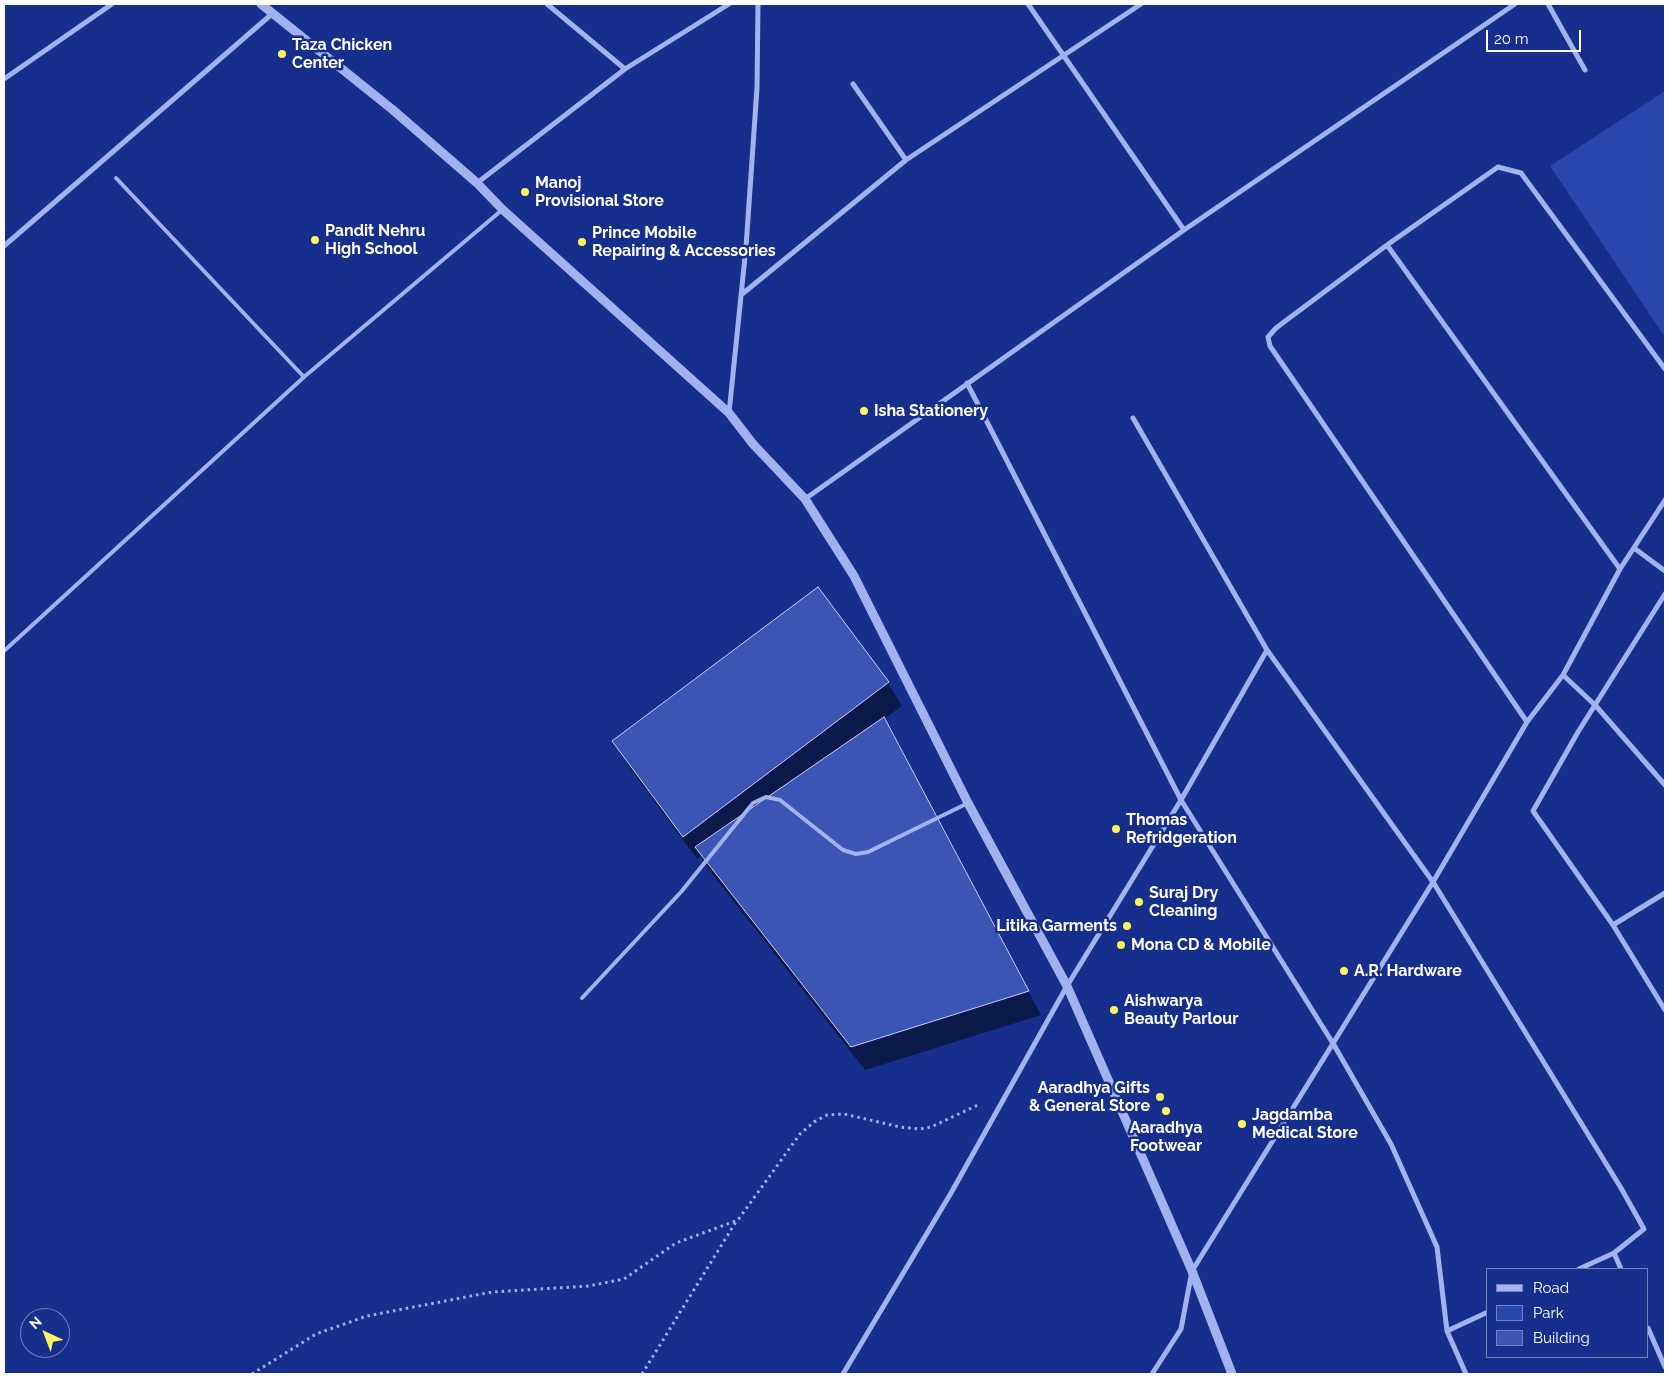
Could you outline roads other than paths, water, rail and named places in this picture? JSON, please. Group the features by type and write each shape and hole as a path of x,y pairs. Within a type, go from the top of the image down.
{"street":[{"path":"4,79 112,4"},
{"path":"261,4 393,110 477,183 502,210 729,413 753,444 805,499 854,576 968,803 1067,986 1192,1271 1232,1374"},
{"path":"547,4 625,69"},
{"path":"477,183 625,69 729,4"},
{"path":"729,413 741,295 757,88 758,4"},
{"path":"1028,4 1184,230"},
{"path":"741,295 906,160 1062,54 1142,4"},
{"path":"805,499 1184,230 1516,4"},
{"path":"1548,4 1585,70"},
{"path":"4,246 273,13"},
{"path":"853,84 906,160"},
{"path":"1527,722 1270,346 1268,337 1276,328 1387,245 1498,167 1521,173 1665,368"},
{"path":"1387,245 1620,569"},
{"path":"967,383 1181,800 1334,1045 1391,1144 1437,1247 1447,1331 1466,1374"},
{"path":"1132,418 1267,650 1433,882 1622,1188 1644,1229 1614,1253 1581,1268"},
{"path":"1152,1374 1181,1329 1192,1271 1334,1045 1527,722 1563,675 1620,569 1665,500"},
{"path":"1634,548 1665,571"},
{"path":"1665,594 1578,732 1533,811 1613,925 1665,1010"},
{"path":"843,1374 1009,1090 1067,986 1181,800 1267,650"},
{"path":"1563,675 1596,706 1665,785"},
{"path":"1613,925 1665,893"},
{"path":"1614,1253 1621,1268"},
{"path":"1447,1331 1486,1313"},
{"path":"1649,1330 1665,1366"}],"lane":[{"path":"116,178 304,377"},
{"path":"4,651 304,377 502,210"},
{"path":"582,998 681,892 753,803 766,797 780,800 843,850 856,854 868,852 968,803"}],"place":[{"name":"Taza Chicken Center","path":"282,54"},
{"name":"Manoj Provisional Store","path":"525,192"},
{"name":"Pandit Nehru High School","path":"315,240"},
{"name":"Prince Mobile Repairing & Accessories","path":"582,242"},
{"name":"Isha Stationery","path":"864,411"},
{"name":"Thomas Refridgeration","path":"1116,829"},
{"name":"Suraj Dry Cleaning","path":"1139,902"},
{"name":"Litika Garments","path":"1127,926"},
{"name":"Mona CD & Mobile","path":"1121,945"},
{"name":"A.R. Hardware","path":"1344,971"},
{"name":"Aishwarya Beauty Parlour","path":"1114,1010"},
{"name":"Aaradhya Gifts & General Store","path":"1160,1097"},
{"name":"Aaradhya Footwear","path":"1166,1111"},
{"name":"Jagdamba Medical Store","path":"1242,1124"}]}
